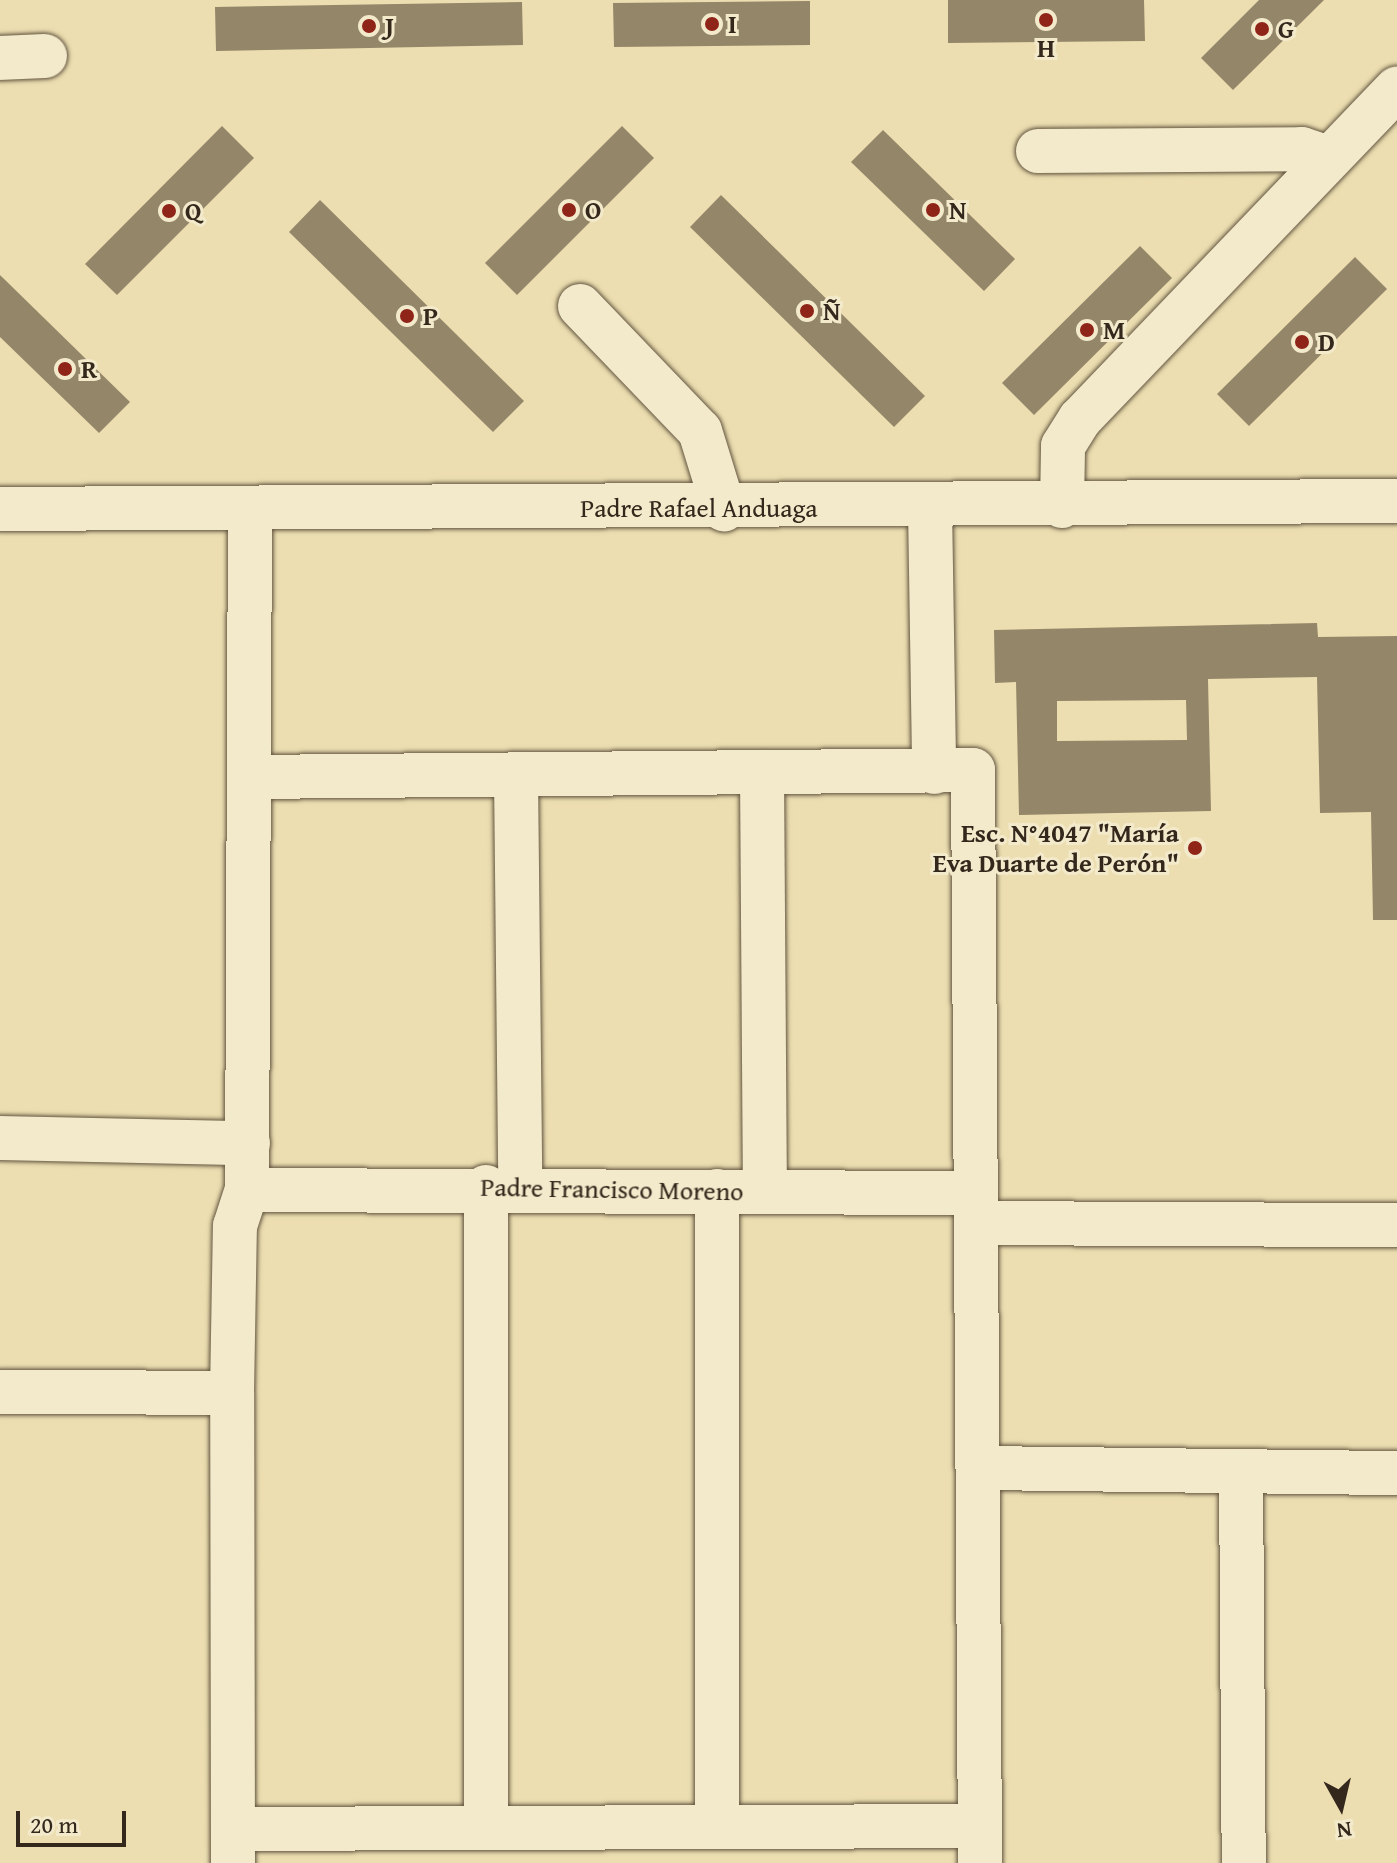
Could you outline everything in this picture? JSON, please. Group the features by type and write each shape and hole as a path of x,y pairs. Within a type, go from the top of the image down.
{"street":[{"path":"0,58 45,56"},
{"path":"1062,506 1063,446 1080,419 1397,88"},
{"path":"1038,151 1302,149 1328,158"},
{"path":"580,306 700,431 724,509"},
{"name":"Padre Rafael Anduaga","path":"0,509 724,509 1397,501"},
{"path":"930,506 934,772"},
{"path":"249,777 973,770 980,1468 980,1845 717,1827 486,1827 233,1846 232,1393 235,1226 247,1190 248,1143 249,777 250,509"},
{"path":"762,772 765,1191"},
{"path":"486,1827 516,774"},
{"path":"0,1138 248,1143"},
{"name":"Padre Francisco Moreno","path":"247,1190 503,1187 765,1191 977,1208 1397,1225"},
{"path":"717,1191 717,1827"},
{"path":"0,1392 232,1393"},
{"path":"980,1468 1397,1473"},
{"path":"1241,1472 1244,1863"}],"building":[{"name":"H","path":"948,0 1144,0 1145,41 948,43"},
{"name":"G","path":"1259,0 1324,0 1233,90 1201,58"},
{"name":"I","path":"810,1 810,45 614,47 613,3"},
{"name":"J","path":"522,2 523,45 216,51 215,7"},
{"name":"Q","path":"222,126 254,158 117,295 85,264"},
{"name":"O","path":"622,126 654,158 517,295 485,263"},
{"name":"N","path":"883,130 1015,259 984,291 851,162"},
{"name":"Ñ","path":"721,195 925,396 894,427 690,227"},
{"name":"P","path":"320,200 524,401 493,432 289,232"},
{"name":"M","path":"1140,246 1172,278 1034,415 1002,383"},
{"name":"D","path":"1355,257 1387,289 1249,426 1217,394"},
{"name":"R","path":"0,275 130,402 99,433 0,337"},
{"path":"1317,623 1318,637 1397,636 1397,920 1373,920 1371,812 1320,813 1317,677 1208,679 1211,811 1019,815 1016,682 995,683 994,630","holes":["1186,700 1187,740 1057,741 1057,701"]}],"place":[{"name":"H","path":"1046,20"},
{"name":"I","path":"712,24"},
{"name":"J","path":"369,26"},
{"name":"G","path":"1262,29"},
{"name":"O","path":"569,210"},
{"name":"N","path":"933,210"},
{"name":"Q","path":"169,211"},
{"name":"Ñ","path":"807,311"},
{"name":"P","path":"407,316"},
{"name":"M","path":"1087,330"},
{"name":"D","path":"1302,342"},
{"name":"R","path":"65,369"},
{"name":"Esc. N°4047 \"María Eva Duarte de Perón\"","path":"1195,848"}]}
